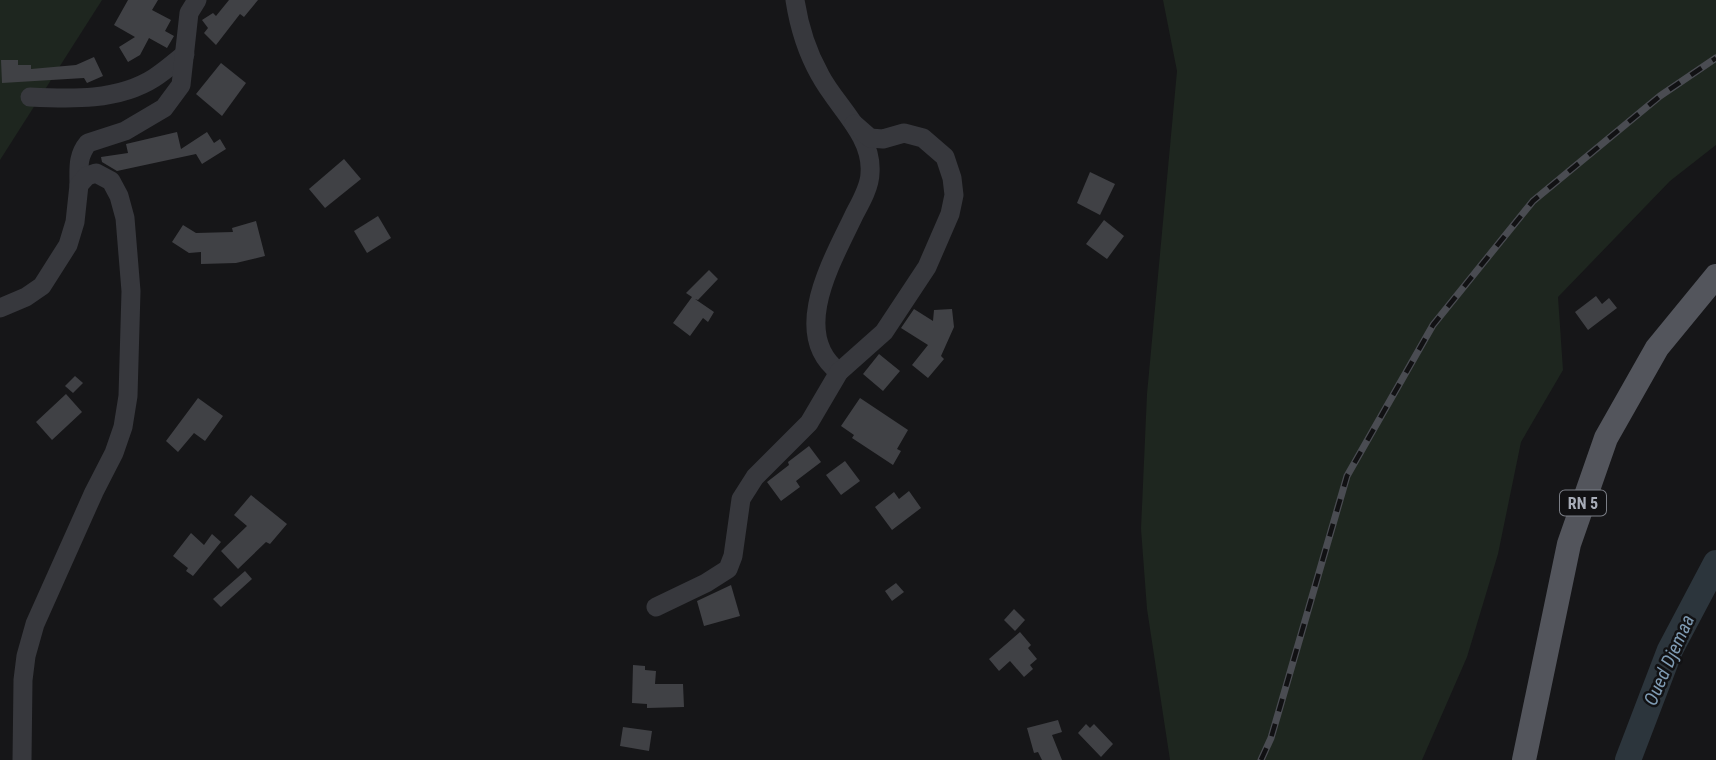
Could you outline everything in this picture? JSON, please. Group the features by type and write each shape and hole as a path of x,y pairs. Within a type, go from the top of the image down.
{"main road":[{"name":"RN 5","path":"1524,760 1569,544 1606,438 1657,348 1716,276"}],"street":[{"path":"0,308 26,297 42,286 68,245 75,222 82,151 88,143 125,131 164,108 181,85 189,13 197,0"},
{"path":"795,0 809,53 821,78 854,124 866,151 870,173 862,199 823,283 815,319 818,344 828,363 839,372"},
{"path":"30,97 77,100 120,91 152,79 185,54"},
{"path":"656,607 706,583 728,569 733,556 741,499 755,477 809,423 839,372 884,332 908,300 927,267 950,214 954,195 945,157 923,138 904,133 883,139 870,138 854,124"},
{"path":"22,760 26,656 35,624 114,453 123,427 128,396 131,291 125,218 111,180 96,173 87,176 79,185"}],"shaded area":[{"path":"0,0 102,0 0,160"},
{"path":"1163,0 1716,0 1716,145 1670,181 1558,297 1563,370 1521,442 1498,554 1467,657 1422,760 1170,760 1147,609 1141,529 1147,394 1177,71"}],"building":[{"path":"128,0 158,0 152,10 171,20 165,31 174,36 167,48 149,38 140,55 128,62 119,47 135,37 114,25"},
{"path":"229,0 258,0 244,17 240,14 216,45 204,33 208,28 202,20 213,13 216,16"},
{"path":"94,57 103,76 87,83 84,78 2,83 1,60 18,60 18,65 31,65 31,69 76,65"},
{"path":"221,63 246,83 222,116 196,94"},
{"path":"177,132 181,149 207,132 214,143 220,139 226,149 202,164 196,154 117,171 102,162 101,157 128,153 126,144"},
{"path":"344,159 361,179 325,208 309,189"},
{"path":"1090,172 1115,184 1100,215 1077,203"},
{"path":"378,216 391,238 367,253 354,231"},
{"path":"1104,220 1124,236 1107,259 1086,244"},
{"path":"256,221 265,256 236,263 201,264 201,252 189,253 172,242 183,225 196,233 233,232 232,228"},
{"path":"709,270 718,279 698,300 695,299 714,312 708,322 703,318 690,336 673,323 692,297 686,293"},
{"path":"1596,296 1602,304 1609,298 1617,308 1588,330 1575,312"},
{"path":"914,309 933,321 934,310 952,309 954,327 941,356 944,359 928,378 912,365 928,345 901,328"},
{"path":"879,354 900,371 883,391 863,374"},
{"path":"75,376 83,383 73,393 65,386"},
{"path":"66,394 82,412 52,440 36,422"},
{"path":"198,398 223,416 205,441 194,433 178,452 166,441"},
{"path":"860,398 908,430 897,449 901,451 893,465 852,438 854,435 841,426"},
{"path":"809,446 821,462 796,481 800,487 781,501 767,482"},
{"path":"845,461 860,481 841,495 826,475"},
{"path":"909,491 921,508 892,530 875,507 894,492 899,499"},
{"path":"251,495 287,524 270,544 266,542 238,569 221,551 247,526 234,515"},
{"path":"191,533 204,545 212,534 221,542 193,576 186,571 188,568 173,556"},
{"path":"245,571 252,579 221,607 213,599"},
{"path":"896,583 904,592 892,601 885,591"},
{"path":"731,585 740,616 704,626 697,601"},
{"path":"1014,609 1025,620 1015,631 1004,620"},
{"path":"1020,632 1031,645 1028,648 1037,659 1030,665 1033,669 1024,677 1010,661 999,671 989,659"},
{"path":"633,665 656,671 655,684 683,684 684,707 647,708 647,704 632,703"},
{"path":"1058,720 1062,732 1052,735 1062,760 1042,760 1038,752 1034,753 1027,728"},
{"path":"1086,724 1090,728 1094,724 1113,744 1101,757 1078,733"},
{"path":"623,727 652,731 649,751 620,746"}],"waterway":[{"name":"Oued Djemaa","path":"1628,760 1670,650 1716,563"}],"railway":[{"path":"1261,760 1271,738 1347,476 1433,325 1533,201 1660,96 1716,58"}]}
